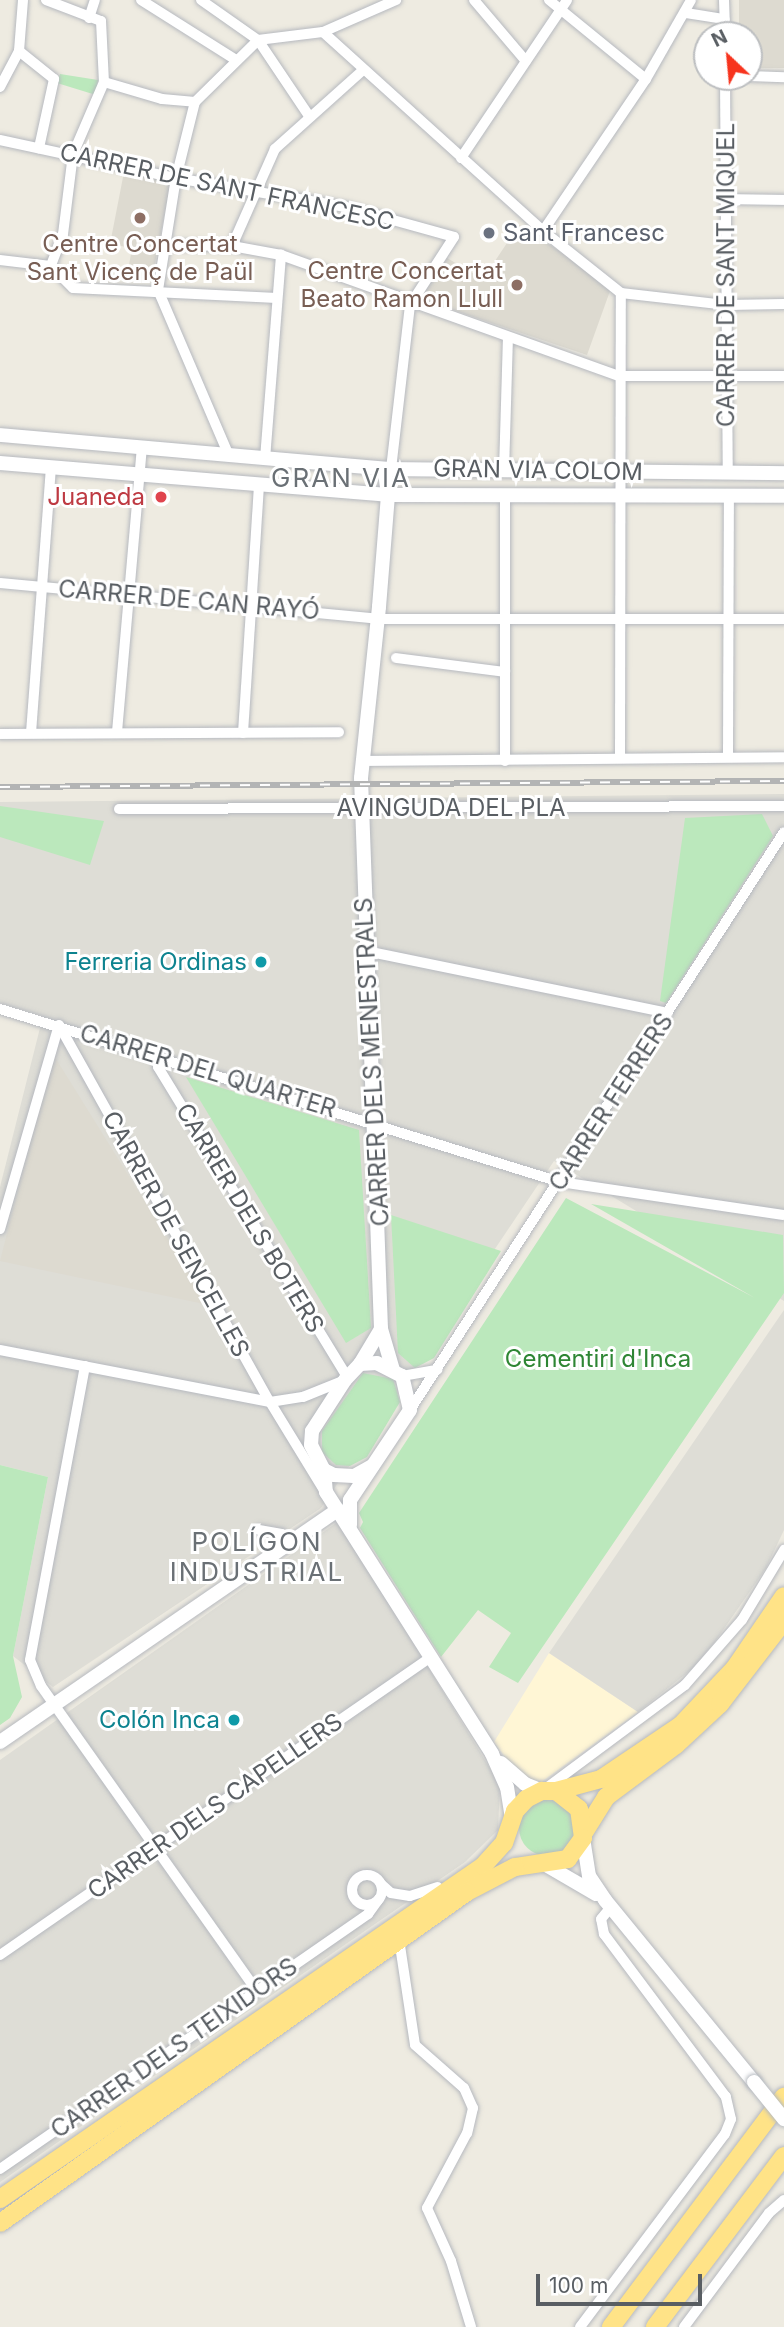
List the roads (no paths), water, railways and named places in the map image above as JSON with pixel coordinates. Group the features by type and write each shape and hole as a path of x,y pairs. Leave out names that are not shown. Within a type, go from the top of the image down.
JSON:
{"highway":[{"path":"0,2199 483,1866 499,1851 520,1804 549,1791 611,1774 681,1725 734,1669 784,1596"},
{"path":"0,2223 399,1939 501,1872 568,1859 606,1797 676,1745 720,1704 784,1621"},
{"path":"549,1791 579,1809 584,1834"},
{"path":"511,1823 517,1848 542,1864"},
{"path":"611,2327 784,2097"},
{"path":"655,2327 784,2156"}],"street":[{"path":"0,86 19,51 23,0"},
{"path":"46,0 101,21 104,82 73,154 63,234 51,266"},
{"path":"89,18 95,0"},
{"path":"141,0 236,60"},
{"path":"201,0 258,40 309,116"},
{"path":"229,456 158,290 176,178 195,102 258,40 323,32 396,0"},
{"path":"474,0 526,61"},
{"path":"549,0 646,79"},
{"path":"461,158 567,0"},
{"path":"543,231 646,79 691,0"},
{"path":"686,13 725,19 724,0"},
{"path":"323,32 543,231 621,293 726,305 784,304"},
{"path":"19,51 54,79 39,148"},
{"path":"232,246 275,149 363,70"},
{"path":"763,76 784,77"},
{"path":"104,82 162,99 195,102"},
{"name":"CARRER DE SANT MIQUEL","path":"725,91 728,472"},
{"name":"CARRER DE SANT FRANCESC","path":"0,140 176,178 346,207 454,237 410,304"},
{"path":"726,199 784,200"},
{"path":"166,245 232,246 281,256 619,376 784,376"},
{"path":"265,459 281,256"},
{"path":"0,260 51,266 73,288 158,290 277,298"},
{"path":"621,293 618,471 621,757"},
{"path":"391,468 410,304"},
{"path":"504,471 508,337"},
{"name":"GRAN VIA COLOM","path":"0,435 391,468 784,473"},
{"path":"117,732 142,448"},
{"name":"GRAN VIA COLOM","path":"0,463 388,495 784,496"},
{"path":"30,733 51,467"},
{"name":"CARRER DELS MENESTRALS","path":"391,468 385,473 388,495 361,801 381,1329 398,1373"},
{"path":"243,733 259,486"},
{"path":"505,495 505,761"},
{"path":"728,757 729,497"},
{"name":"CARRER DE CAN RAYÓ","path":"0,583 253,604 378,619 784,620"},
{"path":"396,658 505,672"},
{"path":"0,734 339,732"},
{"path":"364,761 784,757"},
{"name":"AVINGUDA DEL PLA","path":"119,809 361,801 784,806"},
{"name":"CARRER FERRERS","path":"410,1410 784,832"},
{"path":"366,951 668,1013"},
{"name":"CARRER DEL QUARTER","path":"0,1009 375,1121 560,1182 784,1215"},
{"path":"0,1229 60,1025"},
{"name":"CARRER DE SENCELLES","path":"60,1025 270,1402 492,1754 507,1787 511,1823"},
{"name":"CARRER DELS BOTERS","path":"159,1057 158,1067 346,1379"},
{"path":"326,1492 324,1471 316,1457 312,1431 346,1379 360,1364 381,1329"},
{"path":"0,1350 270,1402 303,1397 346,1379"},
{"path":"360,1364 377,1363 398,1373 437,1370"},
{"path":"85,1366 30,1660 55,1704 158,1845 257,1991"},
{"path":"352,1534 347,1516 350,1500 410,1410 398,1373"},
{"name":"CARRER DE SENCELLES","path":"295,1442 316,1457"},
{"path":"324,1471 354,1476 372,1466"},
{"path":"0,1742 338,1510"},
{"path":"259,1530 282,1534 288,1542"},
{"path":"549,1791 685,1685 743,1620 784,1550"},
{"name":"CARRER DELS CAPELLERS","path":"0,1955 430,1657"},
{"name":"CARRER DE SENCELLES","path":"492,1754 519,1780 549,1791"},
{"path":"584,1834 589,1876 608,1904 784,2119"},
{"path":"542,1864 608,1904"},
{"path":"348,1927 355,1913 353,1897 347,1885 367,1875 391,1893 419,1896 483,1866"},
{"path":"353,1897 366,1906 379,1899 382,1884"},
{"name":"CARRER DELS TEIXIDORS","path":"0,2169 348,1927 379,1899"},
{"path":"580,2327 725,2134 731,2119 726,2097 604,1934 601,1919 608,1904"},
{"path":"399,1939 415,2045 464,2088 473,2108 467,2133 428,2202 471,2327"},
{"path":"684,2327 769,2213 784,2200"}],"railway":[{"path":"0,787 784,781"}],"place":[{"name":"Centre Concertat Sant Vicenç de Paül","path":"140,218"},
{"name":"Sant Francesc","path":"489,233"},
{"name":"Centre Concertat Beato Ramon Llull","path":"517,285"},
{"name":"Juaneda","path":"161,497"},
{"name":"Ferreria Ordinas","path":"261,962"},
{"name":"Colón Inca","path":"234,1720"}],"district":[{"name":"GRAN VIA","path":"341,478"},
{"name":"POLÍGON INDUSTRIAL","path":"257,1557"}],"park label":[{"name":"Cementiri d'Inca","path":"598,1359"}]}
